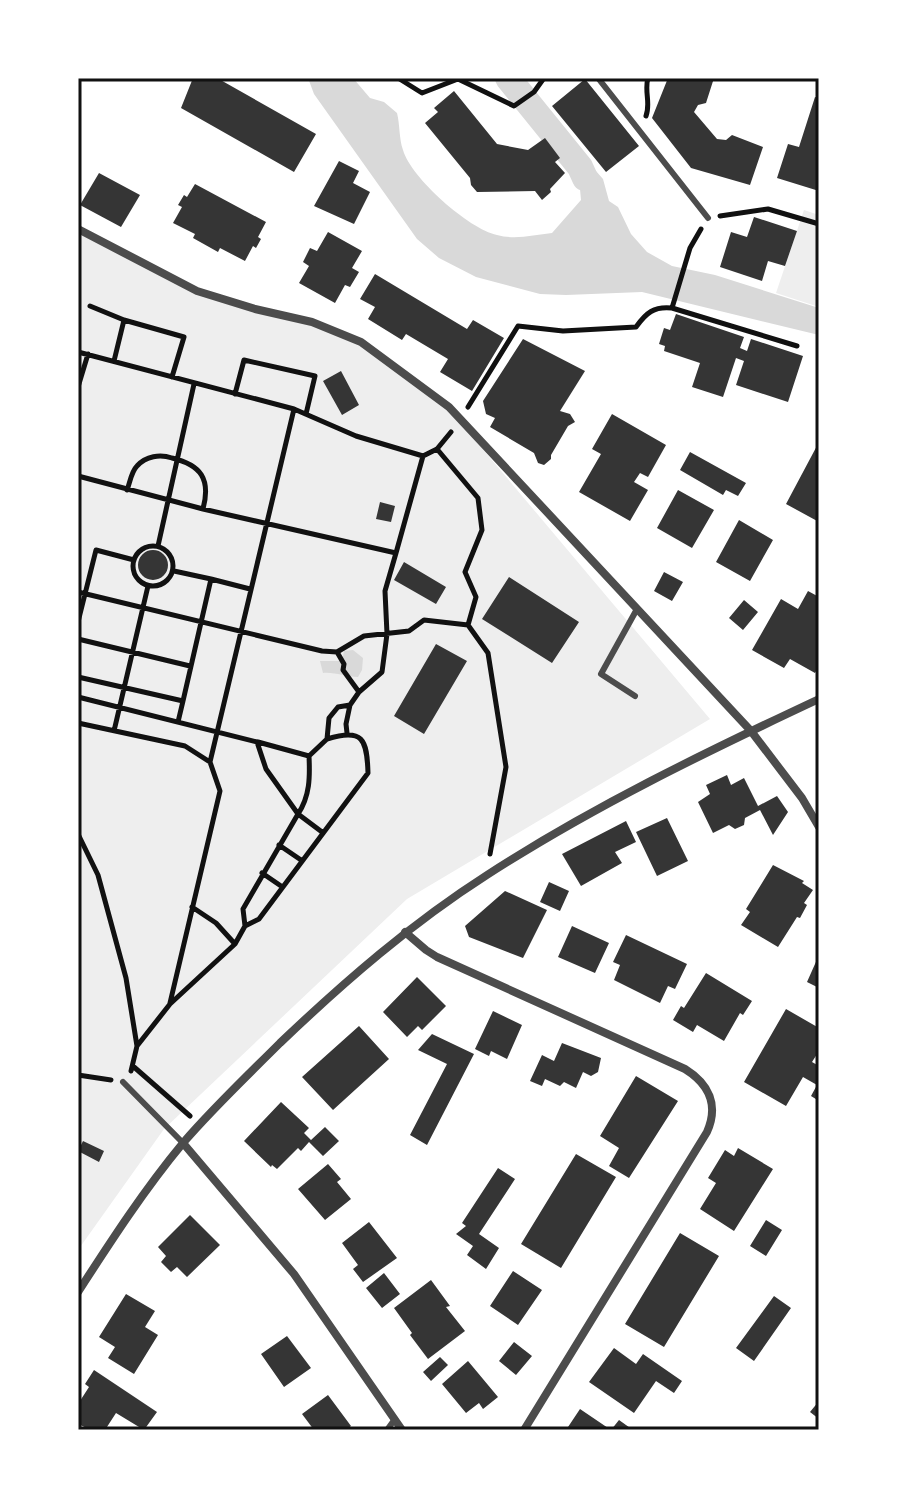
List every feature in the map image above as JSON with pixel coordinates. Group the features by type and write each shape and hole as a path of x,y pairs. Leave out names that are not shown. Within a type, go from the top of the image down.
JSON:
{"street":[{"path":"78,229 197,291 312,322 361,342 449,407 751,731 793,786 819,827"},
{"path":"78,1292 116,1233 200,1124 304,1021 405,932 486,875 589,815 819,699"},
{"path":"405,932 437,957 685,1069 696,1076 712,1099 714,1112 707,1132 524,1430"},
{"path":"183,1143 294,1274 402,1430"}],"lane":[{"path":"598,78 708,218"},
{"path":"635,696 601,674 637,609"},
{"path":"123,1082 183,1143"},
{"path":"387,1430 395,1419"}],"path":[{"path":"398,78 422,93 458,79 514,106 534,92 544,78"},
{"path":"640,132 649,107 648,78"},
{"path":"708,218 768,209 819,224"},
{"path":"674,306 690,248"},
{"path":"90,306 124,320 184,337 172,377"},
{"path":"477,392 518,326 563,331 636,327 645,315 657,308 674,306 797,346"},
{"path":"114,361 124,320"},
{"path":"78,352 294,409 356,436 423,456 437,449 461,419"},
{"path":"78,387 88,354"},
{"path":"235,394 244,360 315,376 306,414"},
{"path":"158,546 194,384"},
{"path":"170,1004 220,791 210,762 216,731 269,523 294,409"},
{"path":"437,449 478,498 482,530 465,572 476,597 468,625"},
{"path":"127,490 135,468 144,461 164,455 191,462 199,472 206,486 203,509"},
{"path":"347,733 350,705 359,692 382,672 387,634 385,591 423,456"},
{"path":"78,476 168,501 396,553"},
{"path":"158,546 172,558 174,571 161,585 148,586 137,579 134,560 140,550 158,546"},
{"path":"78,622 96,550 134,560"},
{"path":"174,571 250,589"},
{"path":"178,722 211,579"},
{"path":"114,731 148,586"},
{"path":"78,592 201,623 337,652 364,636 409,631 424,620 468,625 488,653 506,767 486,875"},
{"path":"78,639 190,666"},
{"path":"337,652 344,664 343,670 359,692"},
{"path":"78,677 183,701"},
{"path":"78,697 309,756"},
{"path":"327,739 329,718 338,707 350,705"},
{"path":"78,723 185,746 210,762"},
{"path":"137,1046 170,1004 235,944 245,926 259,919 368,773 367,748 359,738 347,733 327,739 309,756 310,781 305,802 243,909 245,926"},
{"path":"257,742 266,769 298,814 322,832"},
{"path":"78,834 98,875 126,978 137,1046 134,1067 123,1082 78,1075"},
{"path":"279,845 301,860"},
{"path":"262,873 281,886"},
{"path":"192,907 216,923 235,944"},
{"path":"134,1067 200,1124"}],"shaded area":[{"path":"308,78 353,78 370,98 384,102 397,113 403,150 417,174 457,213 497,235 518,237 552,233 581,200 580,189 563,155 574,146 603,179 609,201 618,207 631,234 647,252 672,266 715,275 819,308 819,335 642,292 540,294 476,277 439,258 417,239 314,94"},
{"path":"541,104 564,135 553,143 528,113"},
{"path":"804,210 819,215 819,307 776,293"},
{"path":"78,232 196,292 310,323 359,344 448,408 710,719 407,899 164,1129 78,1250"},
{"path":"353,650 363,658 358,677 323,673 320,661 342,661 344,651"}],"building":[{"path":"193,78 217,78 316,134 294,172 181,108"},
{"path":"668,78 714,78 706,103 698,105 694,112 717,139 726,140 732,135 763,147 750,185 691,168 652,118"},
{"path":"585,79 639,146 606,172 552,106"},
{"path":"454,91 497,144 528,150 545,138 560,158 555,162 565,173 542,200 535,191 477,192 471,185 470,178 425,123 438,112 434,108"},
{"path":"815,97 819,98 819,191 777,178 788,144 799,147"},
{"path":"339,161 359,171 353,183 370,192 354,224 314,206"},
{"path":"99,173 140,195 121,227 80,205"},
{"path":"195,184 266,222 258,237 261,239 245,261 220,248 218,252 193,238 195,234 173,223 182,207 178,205"},
{"path":"754,217 797,231 785,266 768,261 762,281 720,267 731,232 747,237"},
{"path":"328,232 362,251 352,268 359,272 350,287 345,285 335,303 299,283 309,266 303,262 310,248 317,251"},
{"path":"375,274 467,329 473,320 504,338 472,391 440,372 448,359 406,334 402,340 368,319 375,307 360,299"},
{"path":"676,314 744,337 740,348 747,351 751,339 803,356 788,402 736,385 744,361 736,358 723,397 692,387 700,363 664,351 665,346 659,344 664,328 670,330"},
{"path":"523,339 585,371 560,411 570,414 575,422 568,426 551,459 544,465 538,463 534,453 490,427 495,418 486,414 483,401"},
{"path":"341,371 359,405 342,415 323,381"},
{"path":"612,414 666,445 648,477 640,473 634,482 648,490 630,521 579,492 601,454 592,449"},
{"path":"819,442 819,522 786,504"},
{"path":"690,452 746,483 738,496 726,490 723,495 680,470"},
{"path":"678,490 714,510 692,548 657,528"},
{"path":"380,502 395,506 391,522 376,519"},
{"path":"739,520 773,540 750,581 716,562"},
{"path":"153,550 164,554 168,565 164,576 153,580 142,576 138,565 142,554"},
{"path":"404,562 446,587 436,604 394,580"},
{"path":"664,572 683,582 672,601 654,591"},
{"path":"509,577 579,622 552,663 482,619"},
{"path":"808,591 819,597 819,666 815,673 790,659 784,668 752,650 781,599 798,609"},
{"path":"744,600 758,612 743,630 729,618"},
{"path":"436,644 467,661 424,734 394,716"},
{"path":"727,775 731,785 744,778 758,806 777,796 788,812 773,835 760,810 745,818 744,825 735,829 729,825 713,833 698,802 710,794 706,785"},
{"path":"667,818 688,861 657,876 636,832"},
{"path":"626,821 636,842 615,852 622,863 581,886 562,854"},
{"path":"773,865 804,881 802,883 813,890 804,903 807,905 800,918 797,917 778,947 741,925 750,912 746,909"},
{"path":"549,882 569,891 560,911 540,902"},
{"path":"505,891 547,910 523,958 469,937 465,926"},
{"path":"572,926 609,943 595,973 558,957"},
{"path":"626,935 687,964 675,989 668,986 660,1003 614,980 620,965 613,962"},
{"path":"819,955 819,988 807,982"},
{"path":"706,973 752,1001 743,1015 740,1013 724,1041 697,1025 693,1032 673,1020"},
{"path":"417,977 446,1006 422,1030 418,1026 407,1037 383,1012"},
{"path":"786,1009 819,1028 819,1051 812,1062 819,1066 819,1101 811,1096 817,1085 803,1077 786,1106 744,1082"},
{"path":"493,1011 522,1025 507,1059 491,1051 489,1056 475,1049"},
{"path":"359,1026 389,1059 333,1110 302,1077"},
{"path":"432,1034 474,1054 427,1145 410,1135 447,1064 418,1050"},
{"path":"562,1043 601,1058 598,1072 591,1076 583,1072 576,1088 564,1082 560,1086 545,1079 542,1086 530,1081 542,1055 554,1061"},
{"path":"636,1076 678,1101 629,1178 609,1166 619,1148 600,1136"},
{"path":"281,1102 309,1128 304,1133 311,1140 325,1127 339,1141 323,1156 309,1142 301,1151 298,1148 277,1169 271,1167 244,1141"},
{"path":"83,1141 104,1151 99,1162 78,1151"},
{"path":"738,1148 773,1169 734,1231 700,1209 716,1183 708,1178 725,1150 734,1156"},
{"path":"576,1154 616,1177 561,1268 521,1244"},
{"path":"328,1164 341,1179 337,1182 351,1199 325,1220 298,1189"},
{"path":"498,1168 515,1179 479,1234 499,1248 486,1269 467,1255 473,1246 456,1234 466,1226 462,1223"},
{"path":"190,1215 220,1245 187,1277 177,1267 171,1272 161,1262 166,1256 158,1247"},
{"path":"766,1220 782,1230 766,1256 750,1246"},
{"path":"369,1222 397,1258 363,1282 353,1269 358,1265 342,1243"},
{"path":"680,1233 719,1256 664,1347 625,1324"},
{"path":"513,1271 542,1290 518,1325 490,1306"},
{"path":"384,1273 400,1294 382,1308 366,1288"},
{"path":"431,1280 450,1306 446,1307 465,1331 428,1359 394,1308"},
{"path":"126,1294 155,1311 145,1327 158,1335 134,1374 108,1358 115,1347 99,1337"},
{"path":"774,1296 791,1308 754,1361 736,1348"},
{"path":"287,1336 311,1368 284,1387 261,1354"},
{"path":"514,1342 532,1356 516,1375 499,1361"},
{"path":"614,1348 636,1364 643,1354 682,1381 674,1393 656,1381 634,1413 589,1382"},
{"path":"440,1357 448,1365 431,1381 423,1372"},
{"path":"468,1361 498,1397 483,1409 479,1403 466,1413 442,1384"},
{"path":"94,1370 157,1412 144,1430 116,1413 105,1430 91,1430 78,1424 78,1404 89,1387 85,1384"},
{"path":"328,1395 351,1426 346,1430 314,1430 302,1414"},
{"path":"819,1401 819,1419 810,1412"},
{"path":"580,1409 611,1430 566,1430"},
{"path":"619,1420 633,1430 611,1430"}],"waterway":[{"path":"508,78 580,167 585,178"}]}
